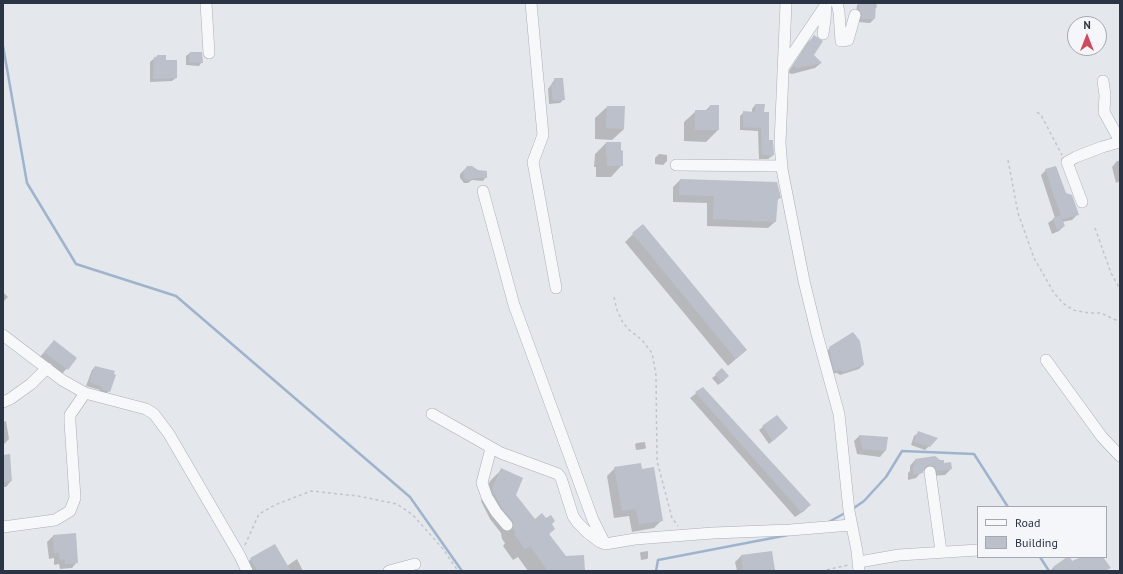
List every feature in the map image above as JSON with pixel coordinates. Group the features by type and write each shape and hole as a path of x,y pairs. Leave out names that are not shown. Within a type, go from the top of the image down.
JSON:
{"street":[{"path":"206,3 209,53"},
{"path":"531,3 543,135 534,162 556,288"},
{"path":"786,3 780,143 782,166 804,281 839,414 848,500 859,567 899,555 941,551 977,550"},
{"path":"837,3 841,41 848,40 855,15"},
{"path":"783,68 826,4"},
{"path":"823,34 826,20 826,4"},
{"path":"1082,202 1067,162 1102,147 1120,142 1104,112 1105,95 1103,81"},
{"path":"676,165 782,166"},
{"path":"482,191 514,305 593,520 605,544"},
{"path":"3,335 62,380 85,393 146,409 154,414 169,434 240,556 247,571"},
{"path":"1046,360 1102,437 1120,456"},
{"path":"3,402 10,399 31,384 47,368"},
{"path":"3,527 55,520 70,511 75,498 70,414 85,393"},
{"path":"432,414 501,454 558,474 562,478 573,516 577,522 588,533 605,544 636,539 686,535 790,530 851,522"},
{"path":"491,448 482,483 487,497 496,512 507,525"},
{"path":"930,472 941,551"},
{"path":"389,571 415,564"}],"path":[{"path":"1037,112 1041,115 1062,157 1069,161"},
{"path":"1008,160 1018,213 1034,258 1054,293 1063,303 1073,310 1089,313 1102,313 1120,322"},
{"path":"1095,228 1111,273 1120,289"},
{"path":"614,297 616,310 622,321 628,329 642,340 652,353 656,375 656,461 672,518 686,535"},
{"path":"240,556 259,514 276,505 311,492 358,496 397,504 413,515 425,527 443,549 458,571"},
{"path":"821,571 859,567"}],"building":[{"path":"859,3 876,3 875,19 861,19 862,14 859,10"},
{"path":"814,35 823,41 814,55 822,63 798,68 794,67 794,64"},
{"path":"190,52 202,52 203,63 189,62"},
{"path":"157,55 166,55 166,60 177,60 177,78 153,79 154,57 157,57"},
{"path":"554,78 563,78 565,100 553,101 551,84 555,84"},
{"path":"755,104 765,104 764,112 769,112 769,140 773,140 773,156 762,155 761,128 743,127 743,111 755,112"},
{"path":"710,105 719,105 719,130 695,130 695,110 709,110"},
{"path":"607,106 625,106 624,129 606,128"},
{"path":"606,142 621,142 621,150 623,151 623,166 607,166"},
{"path":"467,166 472,166 478,170 487,171 487,178 476,178 470,180 465,179 463,173"},
{"path":"1056,166 1066,193 1072,195 1079,215 1062,219 1045,169"},
{"path":"680,179 777,182 781,198 778,198 776,222 713,219 714,196 679,195"},
{"path":"1060,215 1065,226 1057,230 1053,218"},
{"path":"643,224 747,350 736,359 632,233"},
{"path":"853,332 860,341 864,365 844,372 841,370 834,371 829,347"},
{"path":"54,340 77,358 68,370 44,352"},
{"path":"95,366 115,371 114,374 116,375 110,392 102,389 103,387 89,382"},
{"path":"722,368 729,376 722,382 715,374"},
{"path":"703,387 811,505 801,512 695,392"},
{"path":"777,415 788,428 773,441 762,426"},
{"path":"918,431 938,438 930,447 914,442"},
{"path":"859,435 888,437 886,451 863,449"},
{"path":"10,454 12,481 3,482 3,455"},
{"path":"935,456 940,460 944,460 944,463 951,462 952,469 937,471 935,467 929,465 925,467 923,473 913,475 915,459"},
{"path":"641,463 642,469 654,467 663,521 639,524 636,509 622,511 614,467"},
{"path":"501,468 523,478 516,495 535,519 542,513 546,518 551,515 555,521 552,524 555,529 549,534 566,556 584,555 585,571 548,571 530,546 525,549 514,534 516,532 513,528 513,521 502,508 492,489"},
{"path":"76,533 78,563 65,564 65,559 60,560 59,553 54,553 53,535"},
{"path":"275,544 291,571 258,571 250,558"},
{"path":"772,551 775,570 743,571 741,555"},
{"path":"1066,558 1070,558 1072,561 1079,558 1104,558 1111,568 1105,571 1056,571 1053,567"}],"waterway":[{"path":"3,46 27,183 76,264 176,296 410,497 462,571"},
{"path":"851,510 864,501 886,477 902,451 974,454 1007,506"},
{"path":"827,523 845,513"},
{"path":"656,571 658,560 788,535"},
{"path":"1041,558 1049,571"}]}
